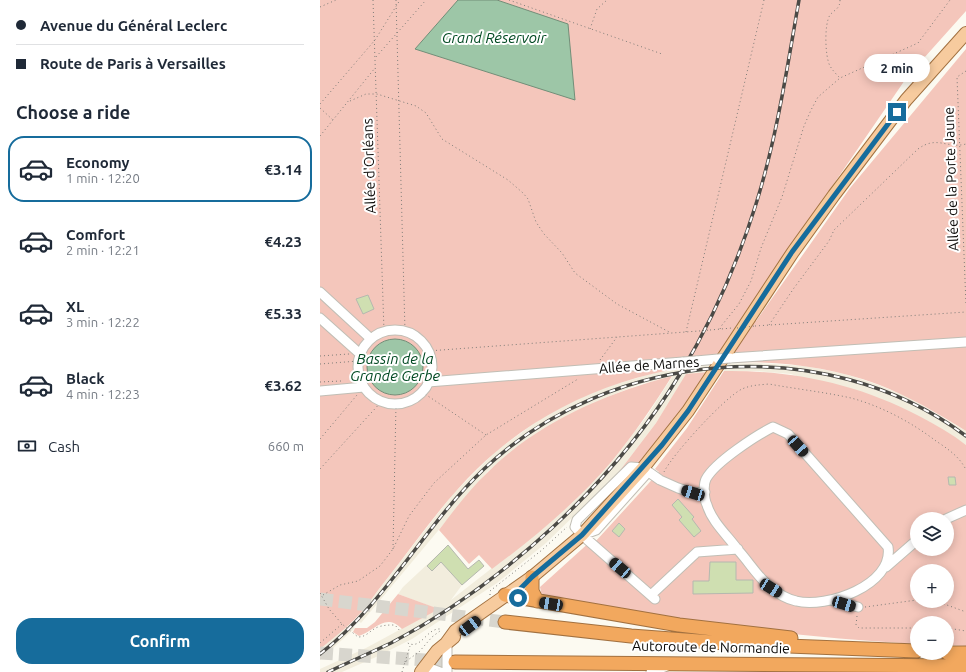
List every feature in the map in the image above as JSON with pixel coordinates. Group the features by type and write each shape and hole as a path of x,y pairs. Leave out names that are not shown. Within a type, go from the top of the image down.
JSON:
{"highway":[{"path":"532,577 532,591 537,602"},
{"path":"509,596 537,602 679,625 813,641 825,648"},
{"name":"Autoroute de Normandie","path":"505,622 631,636 825,648 910,651"},
{"path":"954,652 966,653"},
{"name":"Autoroute de Normandie","path":"451,667 677,662 966,666"}],"main road":[{"path":"422,669 437,651 447,642 509,596 582,535 646,470 688,411 792,252 906,100 966,33"},
{"path":"447,642 455,631 490,605 509,596"}],"street":[{"path":"320,292 371,339"},
{"path":"320,318 359,357"},
{"path":"384,331 404,331 420,340 428,351 432,366 428,382 422,392 414,398 396,404 382,401 372,396 364,387 358,374 359,357 371,339 384,331"},
{"name":"Allée de Marnes","path":"428,382 730,358 966,342"},
{"path":"320,390 364,387"},
{"path":"886,567 889,552 888,547 788,434 773,427 758,435 716,467 706,479 705,492 707,505 717,523 760,577 771,588 796,602 830,600 866,587 910,546"},
{"path":"705,492 693,493 660,480 646,470 631,467 578,520 575,527 582,535 653,597 697,552 738,549"},
{"path":"954,515 966,510"},
{"path":"830,600 858,608"},
{"path":"447,642 451,667"},
{"path":"651,672 677,662"},
{"path":"422,669 440,672"}],"path":[{"path":"320,7 336,0"},
{"name":"Allée d'Orléans","path":"373,0 384,331"},
{"path":"396,0 397,101 404,331"},
{"path":"320,104 375,40 400,0"},
{"path":"375,57 426,0"},
{"path":"509,0 662,54"},
{"path":"590,29 596,9 607,0"},
{"path":"686,332 764,0"},
{"path":"840,0 838,9 830,15 827,25 826,51 830,66 840,78"},
{"path":"720,330 722,325 740,304 751,281 761,248 782,197 804,126 818,97 840,78 918,43 950,0"},
{"path":"320,136 376,68"},
{"name":"Allée de la Porte Jaune","path":"966,71 958,77 966,305"},
{"path":"350,101 366,94 377,94 416,106 426,113 442,139 508,180 524,193 528,199 536,222 544,234 562,253 575,273 617,304 671,333"},
{"path":"320,108 334,120"},
{"path":"770,326 794,288 829,241 834,230 918,150 926,143 934,142 960,146 966,144"},
{"path":"428,351 720,330 755,326 966,312"},
{"path":"594,369 617,337"},
{"path":"320,356 359,357"},
{"path":"320,364 359,357"},
{"path":"323,595 340,585 358,581 380,566 393,549 409,516 434,483 486,435 581,377"},
{"path":"320,382 342,381"},
{"path":"660,480 676,455 722,403 741,390 755,385 769,384 851,398 897,416 922,430 955,454 963,463 966,470"},
{"path":"320,439 364,387"},
{"path":"422,392 486,435"},
{"path":"320,469 382,401"},
{"path":"393,549 392,533 396,404"},
{"path":"490,605 490,591 578,520"},
{"path":"320,592 323,595 329,609 342,624 358,637 364,637 377,627 387,625 395,625 400,631"},
{"path":"910,601 858,608 856,625 859,628 910,628"},
{"path":"954,608 966,612"},
{"path":"320,643 342,624"},
{"path":"405,662 419,652 432,637 440,631 440,628 436,629 416,646 411,646 406,642"},
{"path":"954,629 966,631"},
{"path":"402,672 411,646"}],"shaded area":[{"path":"320,0 966,0 966,11 907,77 739,322 756,321 850,188 966,49 966,431 923,405 877,384 826,370 773,363 719,363 665,371 613,386 563,407 518,435 477,469 441,509 367,605 347,627 320,649"},
{"path":"754,363 806,366 845,374 876,384 906,396 966,431 966,445 930,422 791,374 756,371 724,371 727,364"},
{"path":"711,365 709,372 686,375 656,423 618,473 546,543 497,583 412,639 342,672 320,672 320,669 366,648 438,609 398,594 403,587 448,545 468,569 479,560 484,566 462,585 451,600 542,529 573,502 612,461 646,417 672,377 640,384 605,398 543,429 519,446 488,471 361,623 356,619 452,495 496,451 543,417 570,402 603,388 654,373"},
{"path":"724,371 750,371 800,376 849,387 896,405 944,430 966,445 966,646 954,645 954,616 910,616 910,644 776,632 635,613 542,597 540,587 592,540 595,542 659,472 655,469 687,428"},
{"path":"709,372 671,428 650,454 625,476 618,473 656,423 686,374"},
{"path":"672,376 636,430 599,476 570,505 492,569 479,555 469,564 439,530 462,500 481,479 507,455 528,439 550,425 598,401 622,391"},
{"path":"398,594 439,609 402,629 396,624 385,622 359,636 353,632 355,628 367,628 375,622"},
{"path":"350,624 355,628 320,660 320,649"}],"water":[{"name":"Grand Réservoir","path":"458,0 497,0 568,24 575,100 415,49"},
{"name":"Bassin de la Grande Gerbe","path":"395,339 406,341 415,347 421,356 423,367 421,378 415,387 406,393 395,395 384,393 375,387 369,378 367,367 369,356 375,347 384,341"}],"building":[{"path":"368,295 374,309 363,314 356,299"},
{"path":"948,477 955,477 956,485 949,485"},
{"path":"678,499 694,517 692,519 701,531 694,537 679,520 682,517 672,505"},
{"path":"619,523 625,529 619,537 612,531"},
{"path":"448,545 468,569 479,560 484,566 462,585 441,562 432,571 427,566"},
{"path":"710,562 736,562 736,580 753,580 753,593 693,594 693,581 709,581"}],"tunnel":[{"path":"320,599 505,622"},
{"path":"320,653 455,662"}],"railway":[{"path":"328,672 391,643 433,619 514,561 553,527 589,491 623,454 653,414 680,374 703,333 723,291 749,226 776,128 799,0"},
{"path":"320,654 344,634 365,612 442,515 462,491 484,469 535,429 593,398 655,378 719,368 785,368 849,380 910,402 966,436"}],"route":[{"path":"518,598 512,597 532,577 582,535 662,445 688,411 792,252 897,112"}]}
